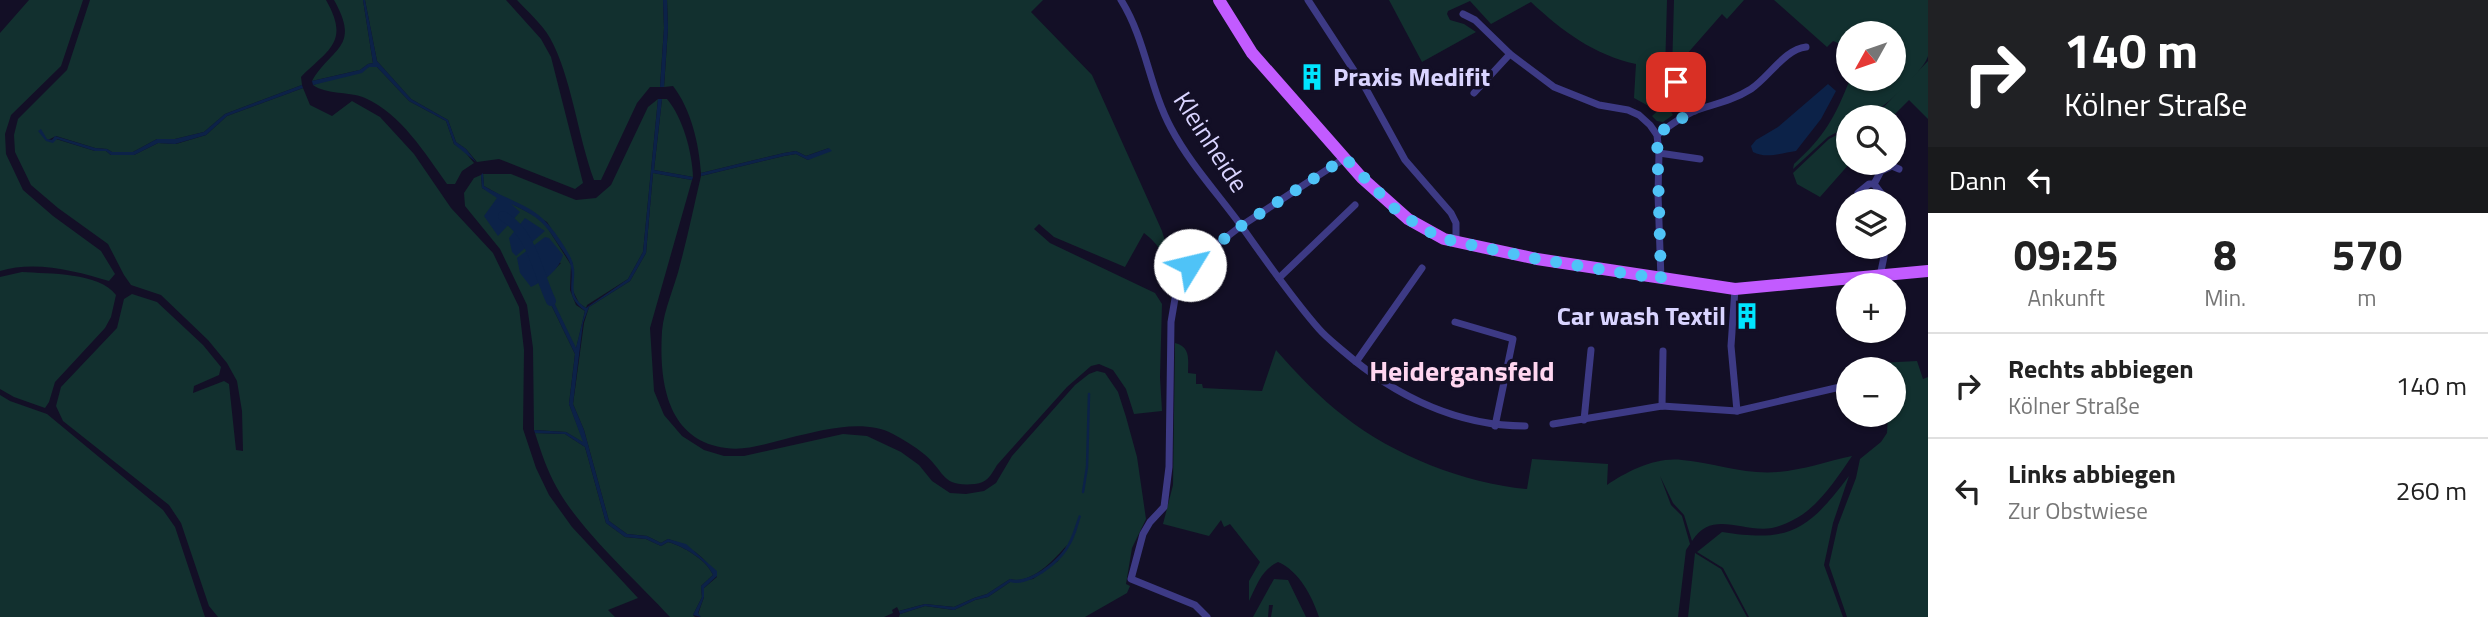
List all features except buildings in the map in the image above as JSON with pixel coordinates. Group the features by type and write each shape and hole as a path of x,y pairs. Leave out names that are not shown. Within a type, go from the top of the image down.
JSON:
{"main road":[{"path":"1219,0 1252,53 1345,158 1382,197 1408,219 1434,234 1457,243 1661,279 1735,289 1836,281"},
{"path":"1906,274 1928,271"}],"street":[{"name":"Kleinheide","path":"1121,0 1140,37 1151,82 1172,130 1321,332 1390,387 1439,411 1495,426 1525,426"},
{"path":"1308,0 1366,89 1405,160 1451,213 1456,223 1457,243"},
{"path":"1463,14 1475,20 1510,54 1555,88 1574,97 1639,115 1657,135 1661,279"},
{"path":"1657,135 1695,111 1717,106 1741,95 1768,76 1790,52 1806,47"},
{"path":"1474,93 1510,54"},
{"path":"1668,64 1668,70 1695,111"},
{"path":"1659,153 1700,159"},
{"path":"1207,617 1195,606 1131,579 1143,534 1164,507 1169,467 1171,323 1178,281 1190,265 1241,226 1345,158"},
{"path":"1874,184 1879,175"},
{"path":"1862,189 1874,184"},
{"path":"1874,184 1878,189"},
{"path":"1279,278 1355,205"},
{"path":"1356,362 1422,268"},
{"path":"1735,289 1731,346 1737,411"},
{"path":"1455,323 1513,339 1495,426"},
{"path":"1584,419 1591,350"},
{"path":"1662,406 1663,351"},
{"path":"1553,424 1662,406 1737,411 1836,388"}],"green space":[{"path":"29,0 83,0 61,66 11,115 5,134 6,154 23,190 101,251 115,274 109,281 41,267 0,271 0,33"},
{"path":"90,0 326,0 333,14 336,35 328,51 301,77 302,85 225,114 204,132 175,139 157,139 133,152 112,152 56,136 46,141 56,139 95,151 106,151 111,155 134,155 158,143 176,144 206,135 227,116 303,88 310,105 332,116 352,101 380,117 414,154 451,208 493,253 519,307 524,350 523,429 536,468 549,495 572,527 638,598 608,610 615,617 218,617 209,606 181,523 169,505 63,421 56,406 61,387 117,328 124,299 132,294 157,302 203,345 221,367 219,375 194,386 193,393 224,381 229,384 236,450 243,451 242,411 237,381 227,363 208,340 161,295 131,285 108,244 31,185 15,152 14,135 18,119 67,70"},
{"path":"334,0 363,0 373,63 360,70 312,81 341,46 344,38 342,16"},
{"path":"365,0 506,0 541,39 551,57 583,183 575,189 499,159 477,162 456,142 448,120 411,99 377,61"},
{"path":"517,0 663,0 660,87 650,87 637,103 601,180 594,180 569,88 550,38"},
{"path":"667,0 1043,0 1031,12 1092,75 1162,231 1175,275 1171,278 1162,252 1144,233 1125,267 1054,237 1039,224 1034,229 1050,243 1155,293 1162,304 1162,411 1134,414 1126,389 1113,370 1099,364 1091,366 1067,387 988,478 975,484 949,481 924,454 881,429 841,427 742,448 726,448 706,443 690,433 670,405 661,350 665,314 683,254 701,176 796,154 808,160 829,148 806,156 796,151 784,153 701,173 696,139 685,105 673,86 664,87"},
{"path":"1389,0 1667,0 1665,72 1680,93 1654,109 1634,98 1636,64 1592,48 1555,23 1531,2 1491,24 1470,1 1448,11 1450,20 1464,24 1476,32 1422,62"},
{"path":"1674,0 1744,0 1727,19 1722,14 1672,71"},
{"path":"1774,0 1928,0 1928,56 1906,85 1906,21 1836,21 1836,42 1833,41 1827,47"},
{"path":"1928,61 1928,119 1909,100 1904,105 1886,105 1899,91 1906,91 1906,84"},
{"path":"369,67 377,67 409,101 446,121 454,144 474,163 462,171 455,184 447,184 411,135 378,105 359,96 313,85"},
{"path":"1845,91 1899,91 1884,105 1839,104"},
{"path":"1682,96 1688,106 1685,109 1681,103 1670,110 1673,115 1663,122 1652,116 1669,101"},
{"path":"658,99 643,252 628,279 586,308 579,303 572,289 573,264 547,222 484,186 483,174 511,174 576,200 596,198 611,185 648,107"},
{"path":"662,99 667,99 682,125 689,146 693,177 654,170"},
{"path":"1836,110 1836,133 1793,169 1794,164 1828,125"},
{"path":"1836,135 1836,175 1839,175 1820,197 1797,184 1793,173"},
{"path":"653,173 692,180 650,328 654,391 664,415 682,436 704,450 724,456 744,456 843,434 867,436 901,452 919,465 932,481 950,493 966,494 984,491 996,483 1012,456 1075,385 1089,374 1097,371 1105,373 1118,392 1126,417 1137,457 1146,519 1132,548 1126,584 1130,586 1127,593 1085,617 899,617 900,614 925,606 954,610 988,597 1010,582 1033,579 1058,561 1067,545 1034,575 1018,580 1010,579 987,594 954,607 925,604 899,611 897,607 892,610 893,613 884,617 701,617 698,614 704,588 717,577 713,570 696,553 683,545 668,539 661,543 647,536 627,534 609,521 584,430 573,404 584,323 589,307 630,281 646,253"},
{"path":"481,175 482,188 545,224 571,265 570,290 576,305 585,311 576,349 548,291 545,292 575,354 569,404 584,443 566,432 534,430 533,348 527,305 500,249 465,206 464,193 474,178","holes":["518,258 561,263 542,282"]},
{"path":"22,272 86,278 108,287 116,295 111,317 105,328 55,382 45,408 0,389 0,277"},
{"path":"1175,343 1186,351 1188,373 1196,374 1196,384 1202,384 1203,388 1262,391 1276,350 1327,402 1385,444 1455,474 1504,486 1527,489 1532,459 1608,464 1607,485 1633,470 1662,461 1682,460 1742,470 1778,472 1852,456 1819,500 1793,520 1783,525 1761,529 1718,524 1700,531 1692,541 1684,515 1673,503 1660,476 1671,505 1682,516 1690,544 1686,550 1678,617 1319,617 1304,585 1292,571 1278,562 1263,574 1249,601 1249,581 1260,562 1230,524 1224,527 1221,520 1209,536 1163,524 1173,485"},
{"path":"1917,361 1923,379 1928,377 1928,617 1847,617 1829,565 1838,525 1856,478 1860,459 1881,442 1887,427 1906,427 1906,362"},
{"path":"0,395 47,414 163,510 175,527 205,617 0,617"},
{"path":"535,433 565,434 585,447 606,523 625,537 646,539 661,546 668,542 674,544 694,554 706,564 713,575 701,586 702,597 693,615 695,617 670,617 594,538 557,488"},
{"path":"1849,476 1833,523 1824,565 1843,617 1749,617 1723,568 1697,552 1722,532 1765,535 1796,528 1822,509"},
{"path":"1695,553 1721,569 1747,617 1688,617"},
{"path":"1274,579 1288,580 1306,617 1271,617 1273,605 1269,605 1268,617 1253,617"}],"water":[{"path":"363,0 377,61 411,99 448,120 456,142 466,149 476,162 454,144 446,121 409,101 377,67 369,67 362,73 313,85 312,81 360,70 373,63"},
{"path":"663,0 667,0 668,28 664,87 660,87 664,28"},
{"path":"1828,84 1836,91 1821,119 1796,151 1769,155 1753,152 1751,146 1756,140 1778,127"},
{"path":"302,85 303,88 227,116 206,135 175,144 158,143 134,155 111,155 106,151 95,151 57,139 53,143 46,141 38,131 41,129 47,139 52,140 55,136 112,152 133,152 157,139 175,139 204,132 225,114"},
{"path":"658,99 662,99 654,170 693,177 692,180 653,173 646,253 630,281 589,307 583,323 573,404 584,430 609,521 627,534 647,536 661,543 668,539 686,544 717,571 717,576 704,588 704,597 698,613 701,617 693,615 702,597 701,586 713,575 706,564 694,554 674,544 668,542 661,546 646,539 625,537 606,523 585,447 565,434 535,433 534,430 566,432 583,442 569,404 575,354 545,292 548,290 576,348 585,311 572,295 572,274 568,259 540,221 511,204 520,212 498,236 484,216 497,198 482,188 483,173 484,186 533,211 553,230 572,260 574,292 586,308 628,279 643,252"},
{"path":"829,148 832,151 808,160 796,154 701,176 701,173 784,153 796,151 806,156"},
{"path":"525,218 545,231 516,256 512,252 509,238"},
{"path":"545,237 549,238 563,255 550,274 531,287 520,273 517,258"},
{"path":"1079,515 1081,516 1075,536 1065,553 1035,578 1018,583 1010,582 988,597 954,610 925,606 900,614 899,611 925,604 954,607 987,594 1010,579 1017,580 1033,575 1049,565 1066,547"}],"waterway":[{"path":"503,216 528,243 551,301"},
{"path":"1083,492 1087,467 1089,394"}],"place":[{"name":"Praxis Medifit","path":"1312,77"},
{"name":"Car wash Textil","path":"1747,316"}],"district":[{"name":"Heidergansfeld","path":"1462,371"}],"route":[{"path":"1190,265 1241,226 1345,158 1396,210 1444,239 1537,259 1661,279 1657,135 1695,111 1676,82"}]}
